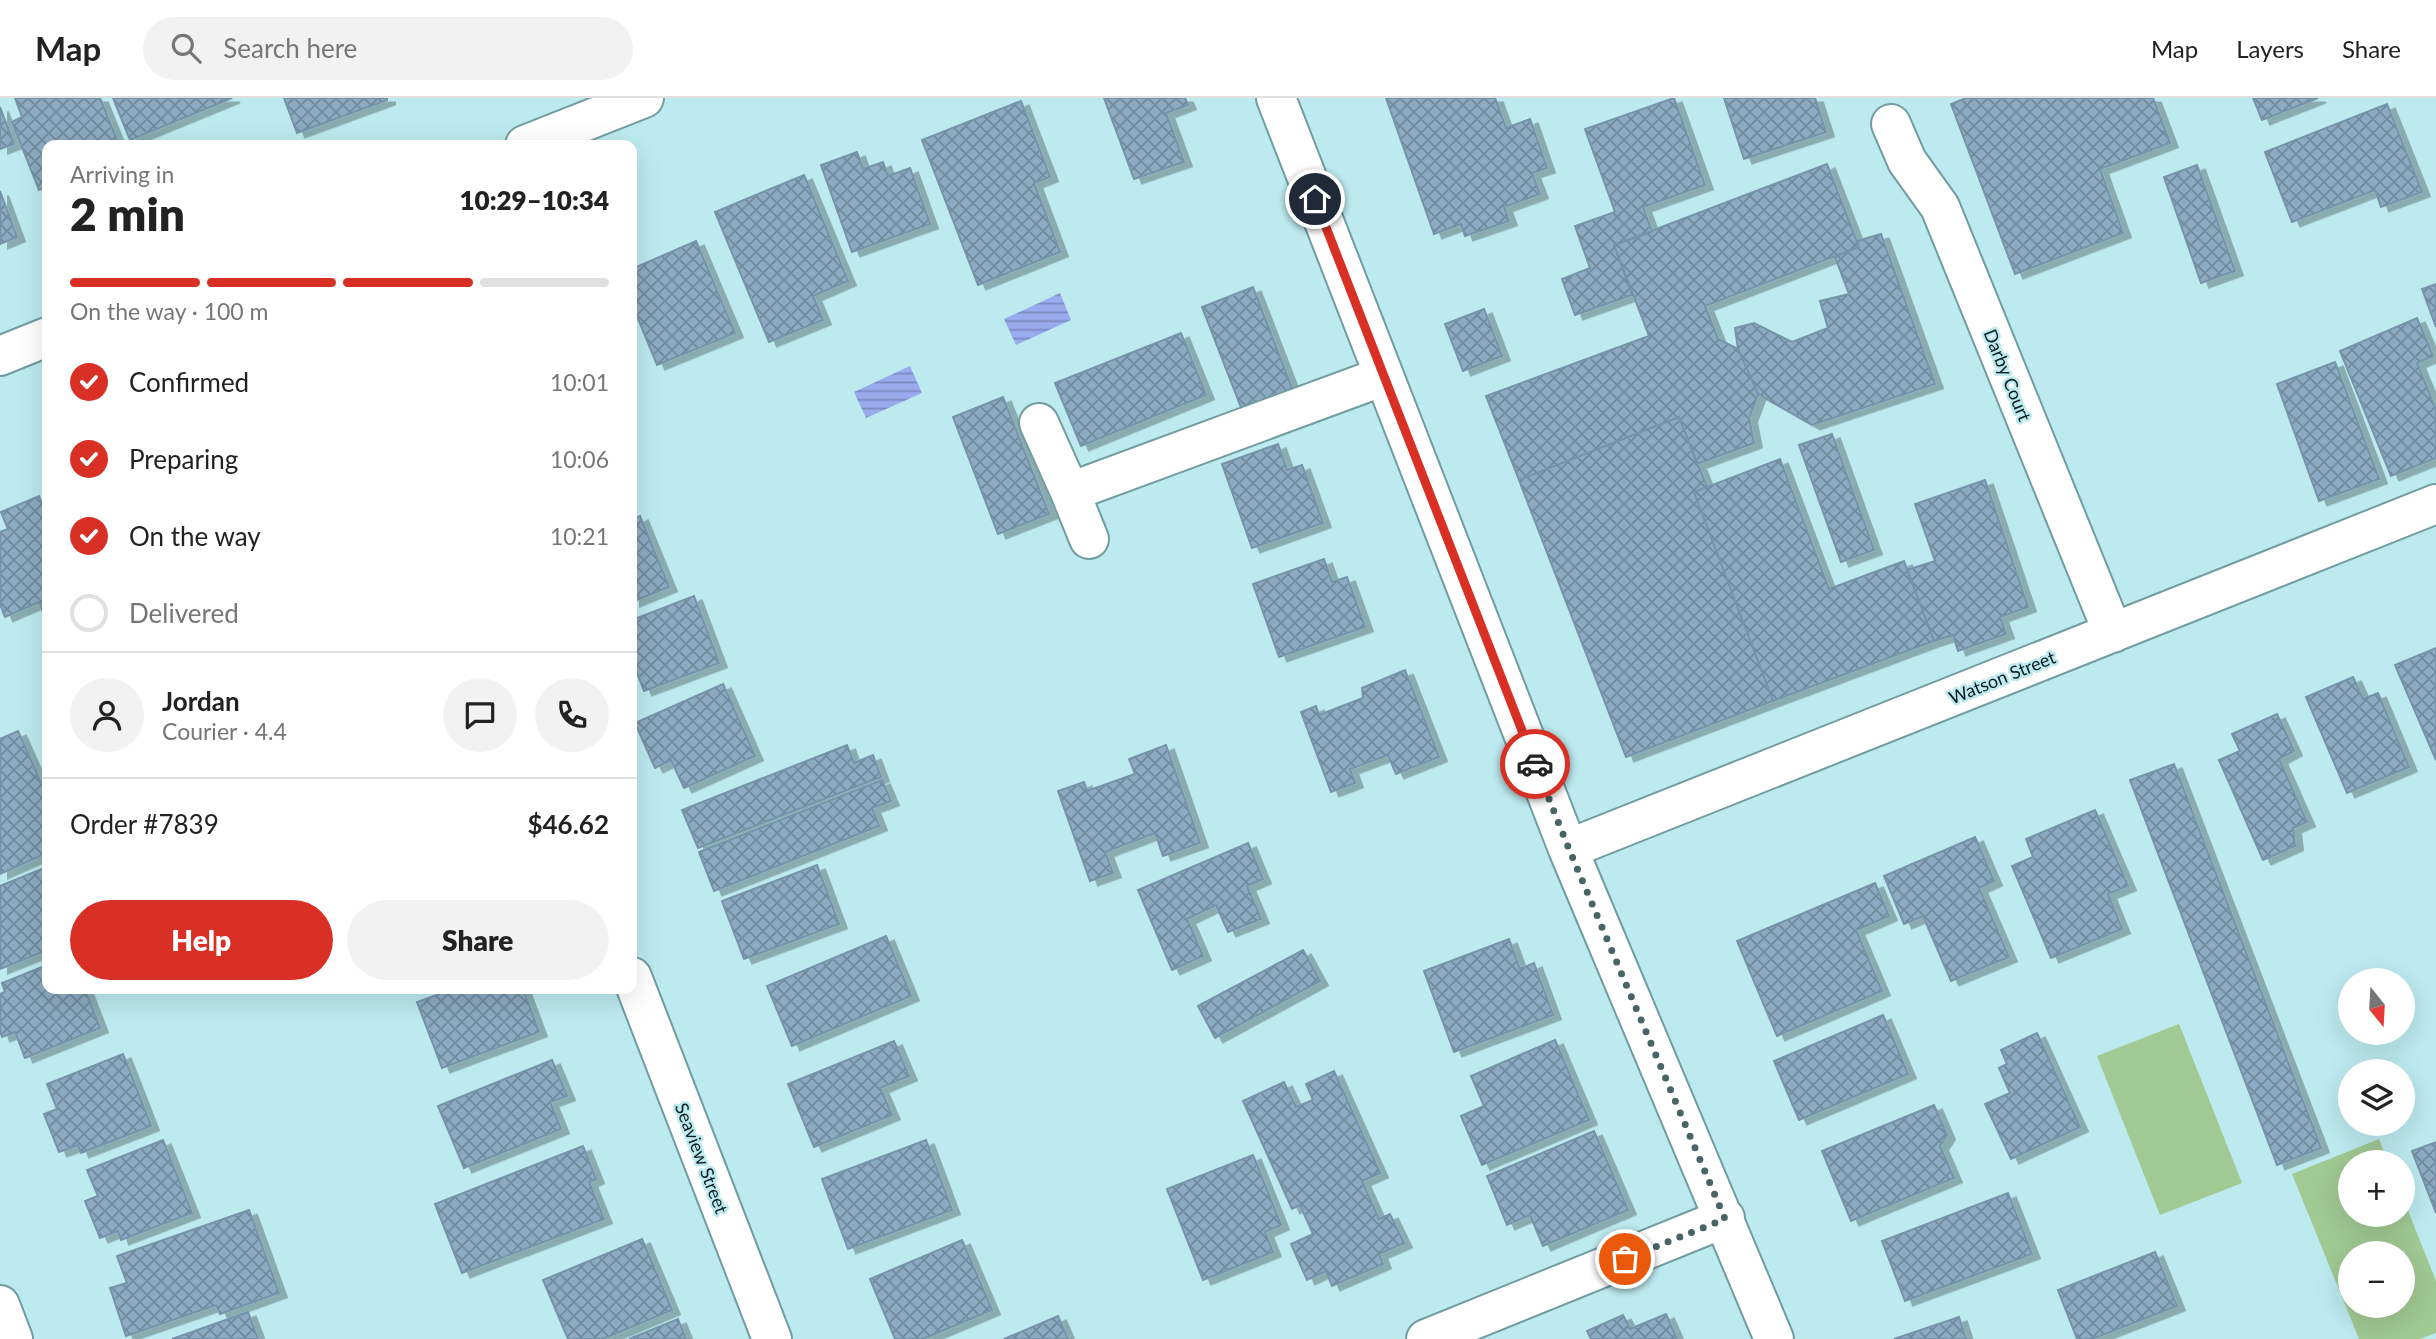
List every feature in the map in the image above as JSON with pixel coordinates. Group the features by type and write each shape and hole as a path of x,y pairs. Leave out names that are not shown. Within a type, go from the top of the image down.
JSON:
{"street":[{"path":"538,140 644,98"},
{"path":"1276,98 1569,849 1774,1339"},
{"name":"Darby Court","path":"1891,124 1906,161 1940,207 2113,633"},
{"path":"0,356 42,339"},
{"path":"1070,492 1384,376"},
{"path":"1040,423 1089,539"},
{"name":"Watson Street","path":"1569,849 2436,504"},
{"name":"Seaview Street","path":"637,990 772,1339"},
{"path":"1426,1339 1725,1219"},
{"path":"0,1306 13,1339"}],"green space":[{"path":"2179,1024 2242,1183 2160,1215 2097,1056"},
{"path":"2379,1139 2383,1150 2352,1150"},
{"path":"2338,1155 2338,1227 2415,1227 2436,1281 2436,1333 2420,1339 2359,1339 2350,1318 2415,1318 2415,1241 2338,1241 2338,1287 2292,1174"}],"water":[{"path":"1060,293 1071,320 1016,345 1004,319"},
{"path":"910,366 922,393 866,418 854,392"}],"building":[{"path":"15,98 100,98 117,140 42,140 42,189 39,190 12,122 22,117"},
{"path":"113,98 232,98 130,140"},
{"path":"284,98 387,98 387,100 297,133"},
{"path":"1104,98 1185,98 1188,105 1166,113 1184,162 1134,179"},
{"path":"1386,98 1495,98 1506,128 1530,119 1547,168 1532,173 1540,194 1504,207 1509,221 1465,236 1461,224 1434,234"},
{"path":"1674,98 1705,185 1643,207 1652,232 1614,245 1632,295 1575,315 1562,279 1590,268 1575,226 1615,212 1585,129"},
{"path":"1724,98 1815,98 1826,132 1744,159"},
{"path":"1966,98 2153,98 2170,143 2100,169 2123,233 2015,274 1951,104"},
{"path":"2253,98 2318,98 2262,120"},
{"path":"1021,101 1050,177 1034,183 1060,252 978,285 922,140"},
{"path":"2387,104 2422,192 2381,207 2375,190 2292,222 2265,152"},
{"path":"0,107 14,144 0,149"},
{"path":"857,152 863,169 883,162 888,176 910,168 930,224 852,252 821,165"},
{"path":"1827,164 1859,247 1705,306 1718,339 1738,349 1758,394 1749,418 1754,443 1697,464 1679,417 1519,480 1486,396 1649,336 1614,245"},
{"path":"2197,165 2235,271 2201,283 2164,177"},
{"path":"804,175 848,281 813,296 823,320 769,342 715,212"},
{"path":"0,191 17,237 0,244"},
{"path":"1881,234 1935,384 1812,425 1758,394 1738,349 1735,328 1754,323 1792,342 1828,328 1820,301 1849,294 1835,257 1859,247 1857,241"},
{"path":"696,241 735,333 657,365 637,316 637,267"},
{"path":"2436,284 2436,327 2422,289"},
{"path":"1253,287 1298,404 1247,423 1202,307"},
{"path":"1484,309 1502,356 1463,371 1445,324"},
{"path":"2417,318 2433,356 2417,363 2436,410 2436,458 2391,476 2340,351"},
{"path":"1181,333 1206,395 1081,446 1055,383"},
{"path":"2335,362 2379,479 2319,501 2277,384"},
{"path":"1003,397 1049,514 998,534 953,417"},
{"path":"1679,417 1707,487 1694,492 1773,701 1626,757 1519,480"},
{"path":"1832,434 1874,550 1841,562 1799,445"},
{"path":"1278,444 1287,470 1302,465 1323,523 1252,548 1222,464"},
{"path":"1780,459 1829,589 1904,561 1934,641 1773,701 1694,492"},
{"path":"1985,480 2028,607 2000,617 2006,634 1958,651 1953,635 1934,641 1907,570 1935,561 1915,504"},
{"path":"39,496 42,504 42,610 39,602 5,617 0,604 0,532 8,529 1,512"},
{"path":"640,516 669,587 637,600 637,518"},
{"path":"1324,559 1332,582 1347,577 1365,627 1279,657 1253,584"},
{"path":"694,596 719,663 644,691 637,673 637,618"},
{"path":"2436,648 2436,760 2395,665"},
{"path":"1405,670 1439,757 1396,774 1388,755 1350,769 1355,783 1331,792 1301,712 1316,706 1319,715 1363,698 1362,688"},
{"path":"2353,677 2363,699 2378,693 2409,767 2347,793 2306,697"},
{"path":"723,684 755,756 684,788 671,760 655,768 637,722"},
{"path":"2277,714 2294,751 2279,759 2307,822 2293,828 2295,846 2263,860 2219,760 2240,751 2232,734"},
{"path":"18,731 42,785 42,855 0,874 0,739"},
{"path":"847,745 854,763 873,755 881,777 698,848 682,810"},
{"path":"1166,745 1200,843 1163,856 1155,833 1105,852 1113,873 1090,881 1058,791 1084,782 1087,791 1135,774 1129,759"},
{"path":"2174,764 2321,1148 2277,1165 2130,780"},
{"path":"882,780 891,801 872,808 879,826 714,891 699,852"},
{"path":"2095,810 2128,886 2108,894 2122,929 2051,958 2012,866 2033,857 2026,839"},
{"path":"1975,837 1994,881 1979,888 2009,957 1951,981 1923,916 1904,924 1884,876"},
{"path":"1248,843 1263,879 1247,886 1261,919 1228,932 1216,905 1187,919 1203,956 1172,970 1138,890"},
{"path":"817,865 839,924 744,959 722,901"},
{"path":"42,869 42,952 0,969 0,886"},
{"path":"1875,883 1889,916 1856,930 1882,991 1777,1036 1737,941"},
{"path":"886,936 911,996 792,1046 767,986"},
{"path":"1509,939 1520,969 1534,963 1553,1015 1454,1052 1424,971"},
{"path":"1303,950 1320,981 1215,1038 1198,1006"},
{"path":"42,967 42,994 87,994 100,1028 25,1058 15,1032 2,1037 0,1031 0,994 5,992 2,983"},
{"path":"439,994 525,994 539,1032 442,1068 417,1002"},
{"path":"1883,1015 1908,1074 1799,1120 1774,1061"},
{"path":"2037,1033 2080,1127 2011,1159 1985,1104 2010,1093 1999,1068 2007,1064 2001,1050"},
{"path":"1555,1040 1589,1120 1482,1165 1461,1116 1484,1106 1471,1076"},
{"path":"894,1041 909,1076 880,1088 892,1115 814,1147 788,1084"},
{"path":"123,1054 151,1126 81,1153 78,1145 59,1152 44,1114 57,1109 47,1084"},
{"path":"552,1060 567,1096 550,1102 561,1129 464,1168 438,1106"},
{"path":"1334,1071 1380,1173 1362,1181 1379,1219 1390,1214 1404,1243 1379,1254 1383,1264 1332,1286 1326,1271 1307,1280 1291,1244 1313,1234 1300,1205 1292,1209 1243,1101 1284,1082 1296,1107 1313,1100 1306,1084"},
{"path":"1934,1105 1947,1135 1940,1146 1954,1178 1851,1221 1822,1151"},
{"path":"1594,1131 1628,1210 1543,1246 1530,1215 1507,1225 1487,1176"},
{"path":"163,1140 192,1213 121,1240 118,1231 100,1238 85,1201 98,1196 87,1170"},
{"path":"926,1140 952,1210 848,1249 822,1179"},
{"path":"2436,1142 2436,1213 2415,1159 2415,1150"},
{"path":"583,1146 596,1179 589,1182 604,1219 462,1273 435,1204"},
{"path":"1253,1155 1281,1225 1265,1232 1273,1252 1203,1280 1167,1189"},
{"path":"2008,1193 2032,1254 1905,1301 1882,1241"},
{"path":"249,1210 279,1293 220,1314 216,1305 126,1336 110,1288 127,1283 117,1256"},
{"path":"642,1239 672,1310 603,1339 568,1339 543,1280"},
{"path":"962,1240 992,1310 923,1339 895,1339 870,1279"},
{"path":"2155,1252 2177,1306 2092,1339 2077,1339 2058,1290"},
{"path":"248,1312 258,1339 172,1339"},
{"path":"1666,1314 1677,1339 1591,1339 1587,1331 1623,1315 1630,1329"},
{"path":"1058,1316 1068,1339 1004,1339"},
{"path":"1959,1317 1966,1339 1894,1339"},
{"path":"678,1319 686,1339 629,1339"}],"way so far":[{"path":"1535,764 1725,1219 1625,1259"}],"route":[{"path":"1315,199 1535,764"}]}
